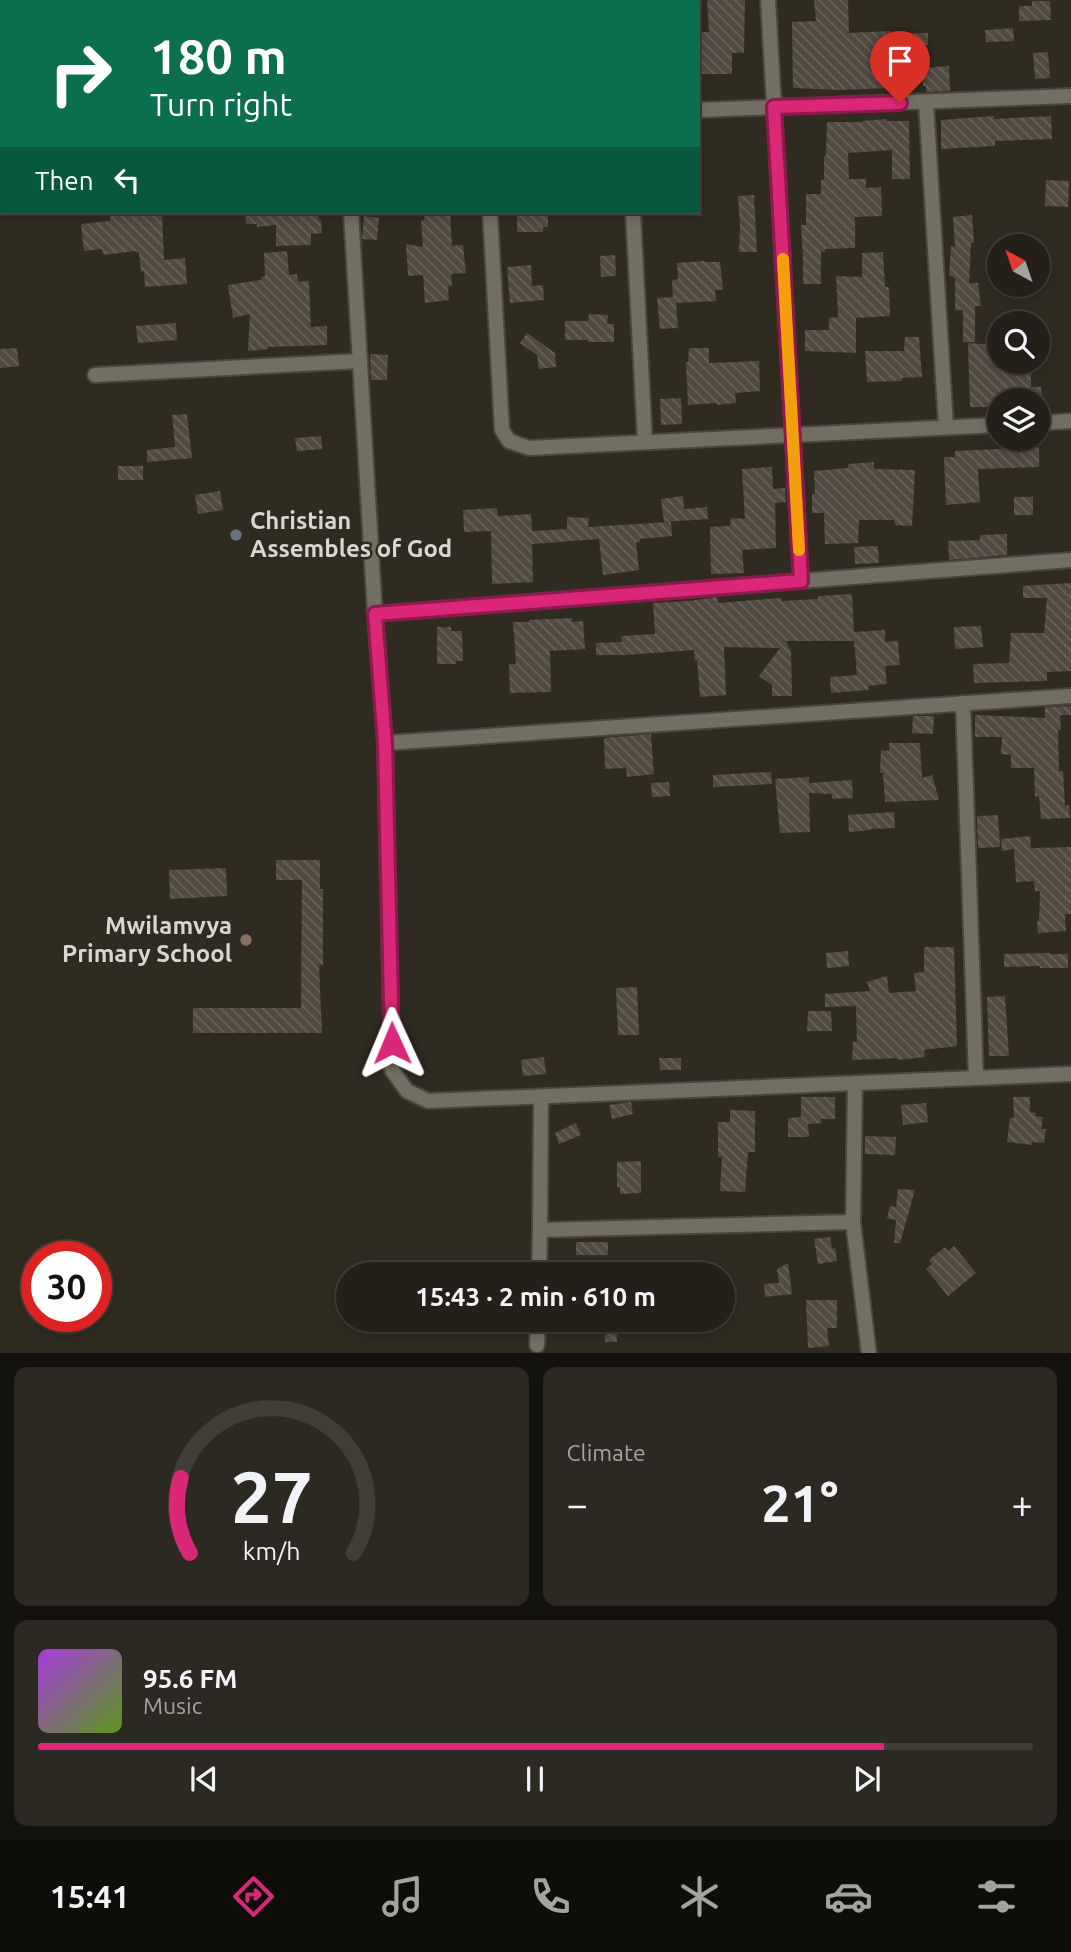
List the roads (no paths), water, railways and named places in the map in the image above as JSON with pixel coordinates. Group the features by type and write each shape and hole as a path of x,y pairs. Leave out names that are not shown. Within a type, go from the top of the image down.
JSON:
{"street":[{"path":"768,0 801,581"},
{"path":"700,110 1071,96"},
{"path":"926,102 946,427"},
{"path":"351,214 385,743 393,1070 407,1091 428,1101 1071,1074"},
{"path":"490,214 502,430 509,441 529,448 987,425"},
{"path":"632,214 645,442"},
{"path":"95,375 360,361"},
{"path":"1050,422 1071,421"},
{"path":"375,614 1071,560"},
{"path":"385,743 1071,696"},
{"path":"963,703 976,1078"},
{"path":"855,1083 853,1222 869,1353"},
{"path":"539,1262 541,1097"},
{"path":"540,1230 853,1222"},
{"path":"537,1345 538,1332"}],"place":[{"name":"Christian Assembles of God","path":"236,535"},
{"name":"Mwilamvya Primary School","path":"246,940"}]}
